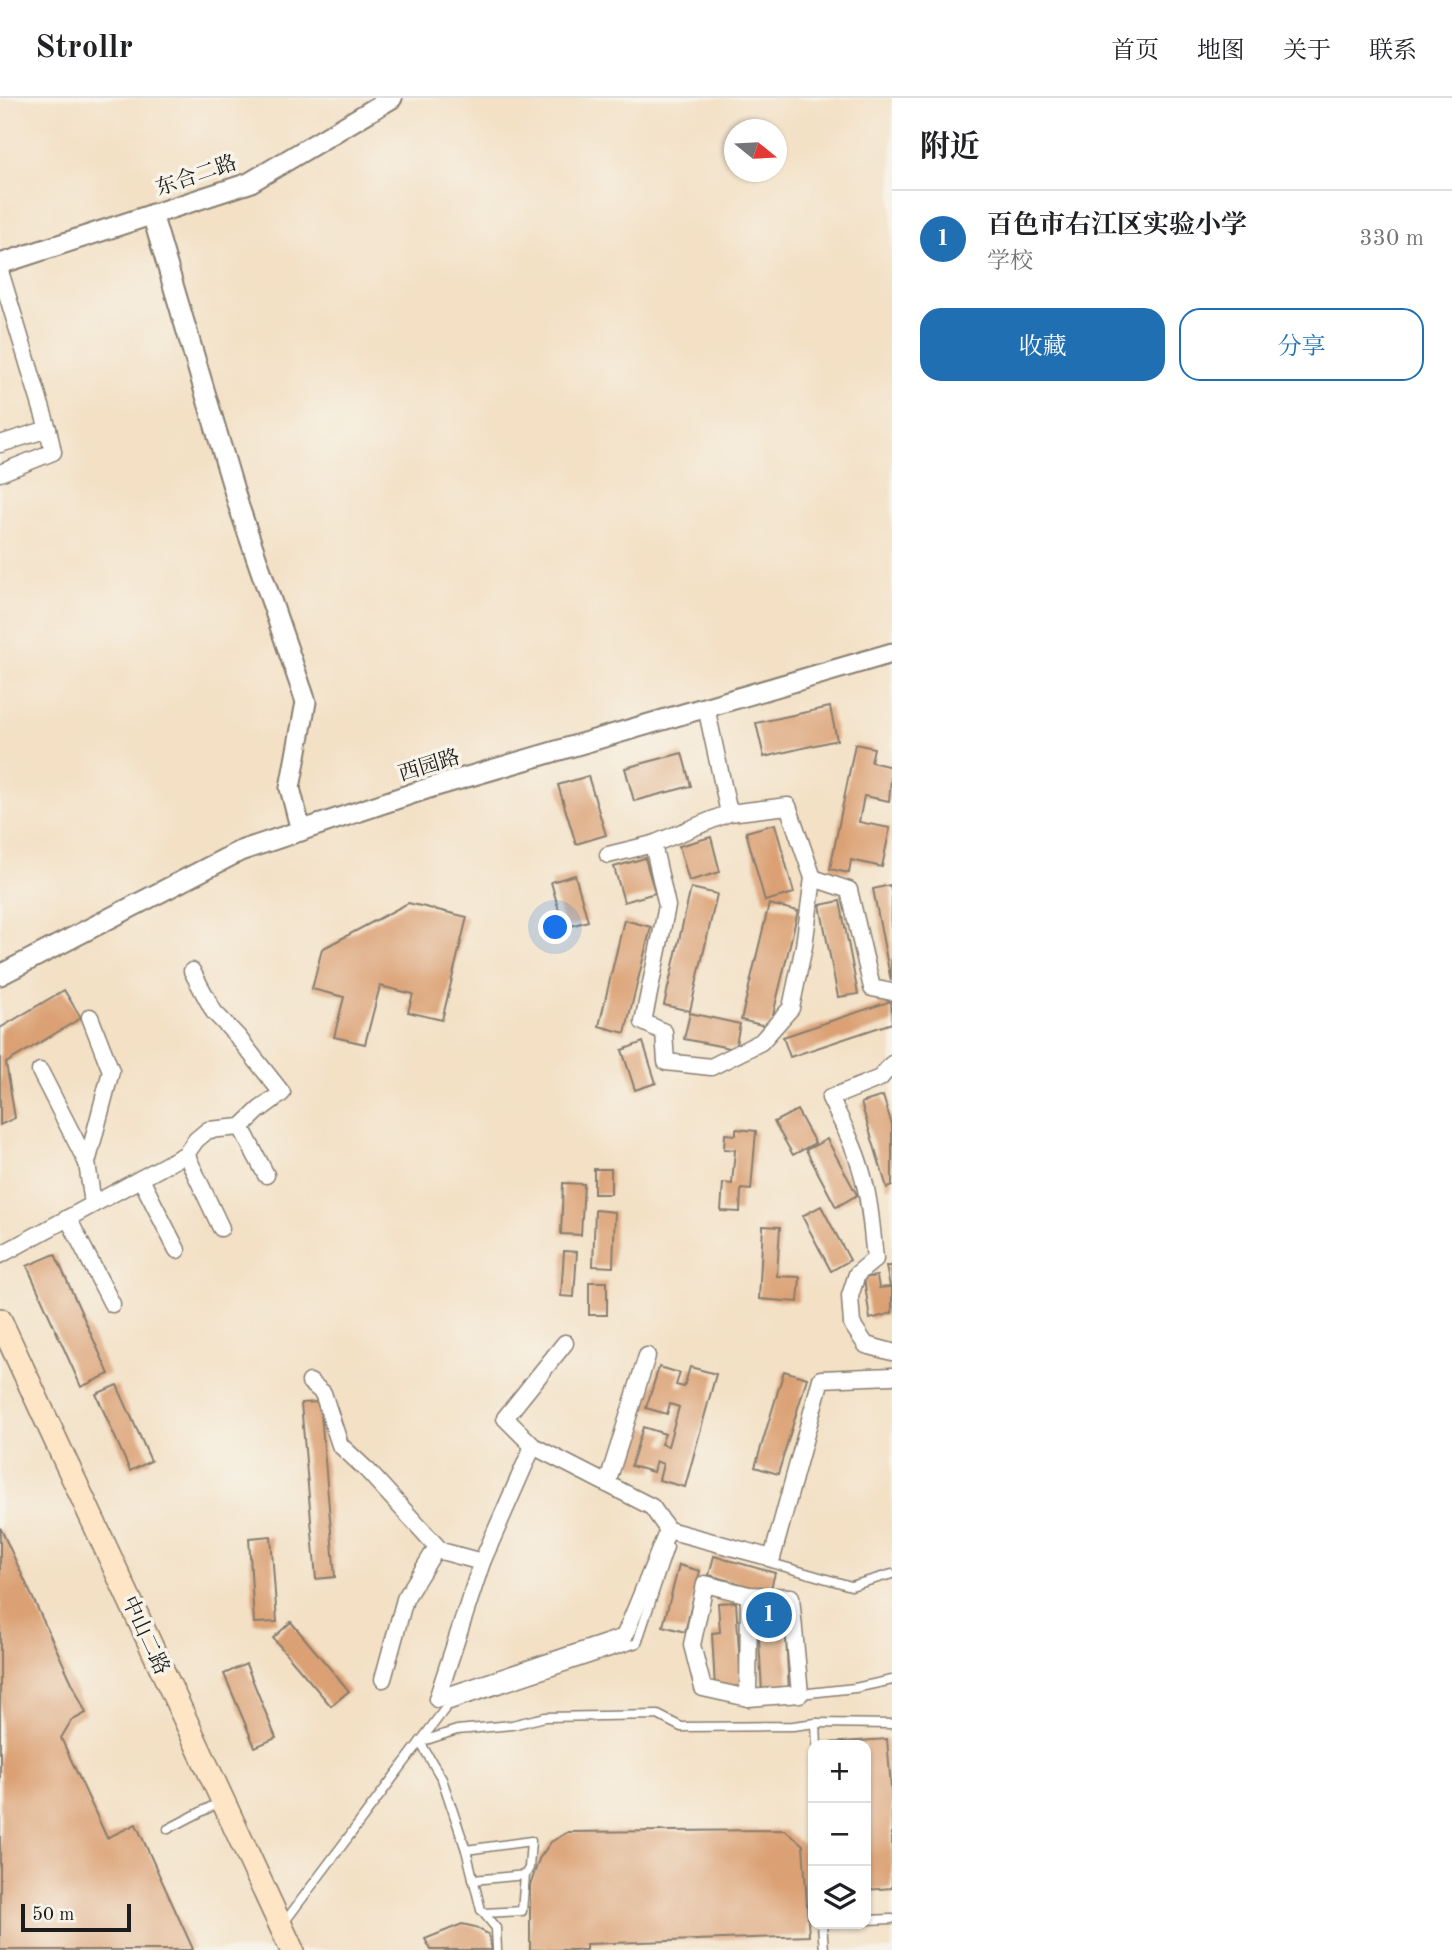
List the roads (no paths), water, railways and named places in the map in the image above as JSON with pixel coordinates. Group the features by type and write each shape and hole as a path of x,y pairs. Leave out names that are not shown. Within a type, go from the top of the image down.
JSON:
{"main road":[{"name":"中山二路","path":"0,1320 292,1950"}],"street":[{"name":"东合二路","path":"0,264 249,183 385,100"},
{"path":"152,214 239,507 306,702 290,788 301,831"},
{"path":"0,271 53,452 0,473"},
{"path":"0,444 48,429"},
{"name":"西园路","path":"0,975 240,851 426,789 892,653"},
{"path":"706,707 729,813"},
{"path":"608,855 653,844 729,813 788,806 813,878 804,946 791,1008 761,1042 711,1067 666,1062 664,1031 643,1022 667,905 653,844"},
{"path":"813,878 849,890 872,988 892,992"},
{"path":"0,1255 186,1154 208,1130 241,1127 282,1093 237,1036 214,1012 192,971"},
{"path":"87,1163 111,1071 90,1017"},
{"path":"892,1064 880,1077 830,1098 862,1173 875,1259 858,1274 850,1296 852,1324 866,1345 892,1352"},
{"path":"40,1071 87,1163 93,1205"},
{"path":"241,1127 266,1175"},
{"path":"186,1154 221,1228"},
{"path":"141,1179 177,1250"},
{"path":"68,1218 112,1304"},
{"path":"565,1343 505,1418 533,1446 653,1507 668,1530 772,1558 821,1379 892,1376"},
{"path":"607,1484 647,1356"},
{"path":"310,1382 323,1393 340,1445 368,1471 437,1547 441,1551 482,1562"},
{"path":"533,1446 482,1562 437,1699 624,1637 668,1530"},
{"path":"383,1679 405,1599 437,1547"},
{"path":"705,1584 749,1595 791,1597 800,1694 748,1698 703,1688 692,1645 705,1584"},
{"path":"748,1698 749,1595"}],"lane":[{"path":"281,1927 447,1706 638,1643 673,1535 851,1586 892,1574"},
{"path":"800,1694 855,1688 892,1680"},
{"path":"420,1742 457,1730 512,1726 545,1717 658,1714 681,1727 892,1724"},
{"path":"816,1723 817,1740"},
{"path":"420,1742 442,1779 466,1850 481,1910 496,1928 498,1950"},
{"path":"168,1829 222,1800"},
{"path":"466,1850 531,1841 522,1911 484,1913"},
{"path":"473,1880 525,1875"},
{"path":"871,1920 892,1919"},
{"path":"822,1929 824,1950"}],"place":[{"name":"百色市右江区实验小学","path":"769,1615"}]}
